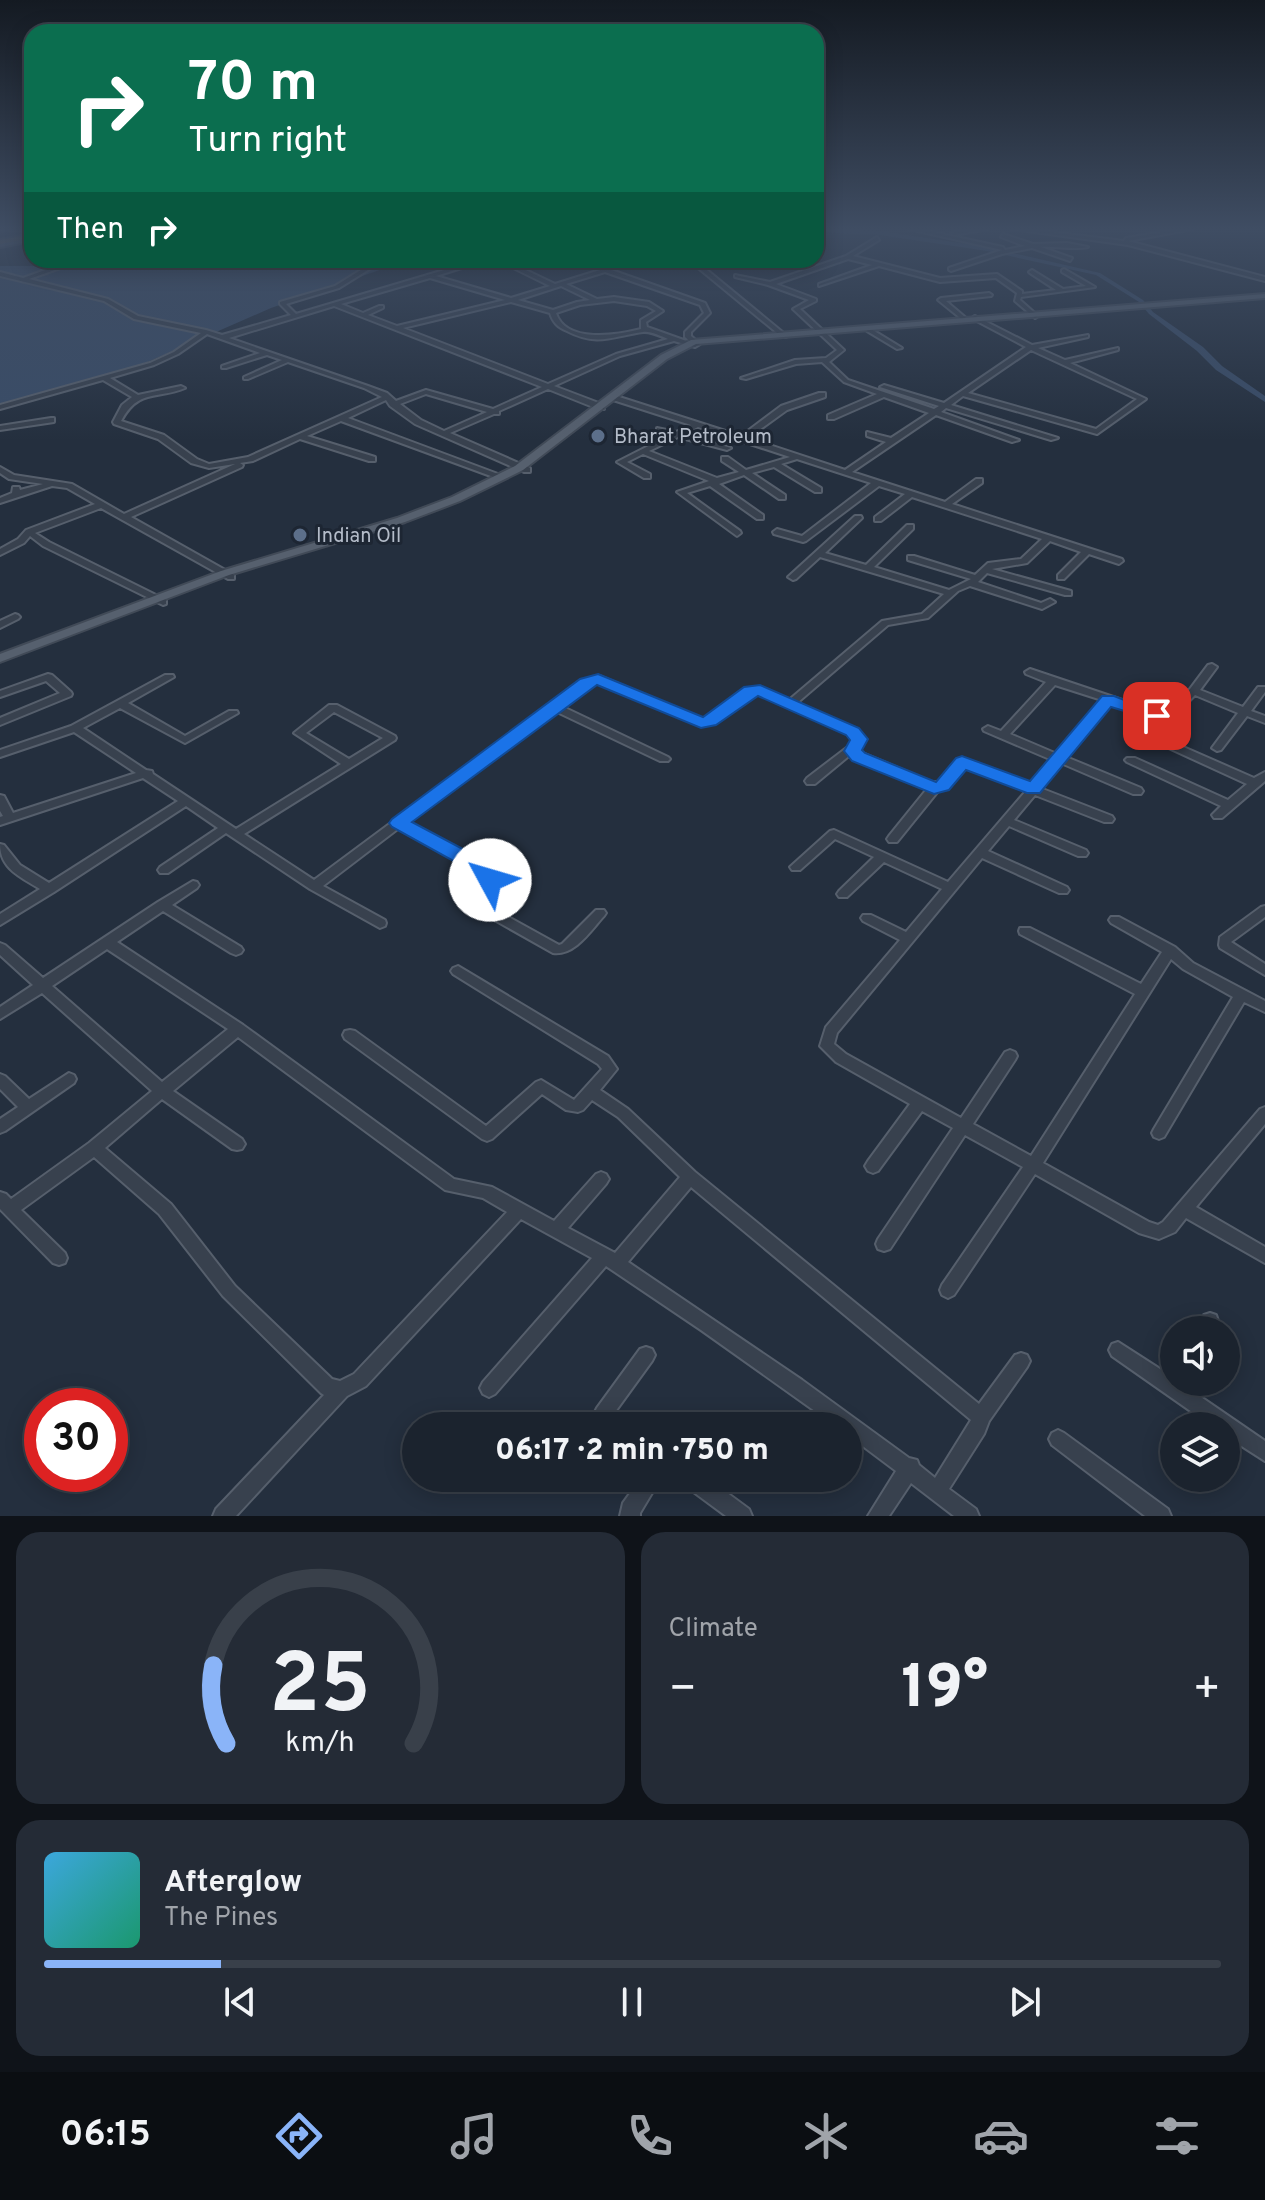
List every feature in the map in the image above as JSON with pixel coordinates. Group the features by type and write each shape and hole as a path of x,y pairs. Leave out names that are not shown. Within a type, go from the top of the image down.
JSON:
{"main road":[{"path":"228,575 418,520 523,469 690,342 1226,300"},
{"path":"821,332 973,320"},
{"path":"2,657 31,652 228,575 401,520 523,469 601,407 618,398"}],"street":[{"path":"105,300 136,318 206,332 366,387 386,398 407,416 523,469"},
{"path":"293,300 282,303 295,316"},
{"path":"223,338 349,300"},
{"path":"397,328 510,300 553,312 595,300 627,300 657,307 660,311 642,323 647,329"},
{"path":"690,342 690,329 707,313 703,304 691,300"},
{"path":"740,300 783,335"},
{"path":"744,378 795,362 826,360 842,353 796,309 813,300"},
{"path":"943,300 941,300 973,320 1142,399 1093,432 963,394"},
{"path":"1017,300 1033,315"},
{"path":"334,304 601,407"},
{"path":"363,315 381,307"},
{"path":"553,312 558,323 588,338 608,338 647,329 690,342"},
{"path":"869,330 899,348"},
{"path":"0,407 106,379 163,360 206,332"},
{"path":"845,473 1031,347 1086,336"},
{"path":"443,434 618,355 690,342"},
{"path":"1066,362 1116,349"},
{"path":"224,367 267,353"},
{"path":"246,378 288,360"},
{"path":"826,360 846,381 946,405 1054,438"},
{"path":"106,379 137,397"},
{"path":"181,388 137,397 125,407 117,422 161,437 194,461 209,466 250,459"},
{"path":"883,391 933,414 1015,440"},
{"path":"831,417 883,391"},
{"path":"393,404 426,392 496,412"},
{"path":"742,439 784,408 822,395"},
{"path":"126,516 386,398"},
{"path":"618,398 1119,561"},
{"path":"341,418 502,477"},
{"path":"0,428 51,420"},
{"path":"647,476 621,464 699,424"},
{"path":"660,430 727,448"},
{"path":"870,434 892,441"},
{"path":"301,437 372,459"},
{"path":"642,451 716,482 760,517"},
{"path":"737,533 682,494 686,490 797,457"},
{"path":"725,459 782,497"},
{"path":"775,464 818,490"},
{"path":"0,469 12,477 69,486 228,575"},
{"path":"12,477 16,494"},
{"path":"946,505 979,481"},
{"path":"0,501 53,483"},
{"path":"777,532 803,539 833,513 877,483"},
{"path":"878,519 910,494"},
{"path":"0,552 21,541 29,532 103,504"},
{"path":"793,577 858,518"},
{"path":"868,568 910,527"},
{"path":"29,532 46,544 159,601"},
{"path":"790,704 885,623 919,619 991,565 1024,561 1048,538"},
{"path":"1061,577 1087,551"},
{"path":"819,554 950,593"},
{"path":"911,558 978,577 1068,593"},
{"path":"978,577 1042,606 1050,602"},
{"path":"0,625 15,617"},
{"path":"1030,672 1166,718 1194,691 1212,667"},
{"path":"0,694 48,677 67,694 0,722"},
{"path":"0,754 75,728 169,677"},
{"path":"314,886 586,683 598,679 701,722 710,721 750,691 760,691 853,732 859,739 853,748 811,781"},
{"path":"1003,735 1053,681"},
{"path":"1217,748 1247,713 1262,689"},
{"path":"1194,691 1265,720"},
{"path":"1108,700 948,887 831,1031 827,1046 841,1058 1145,1228 1159,1232 1169,1227 1265,1113"},
{"path":"120,703 185,740 233,713"},
{"path":"164,870 349,764 391,738 333,707 299,733 349,764"},
{"path":"554,707 664,759"},
{"path":"75,728 148,773 314,886 380,923"},
{"path":"988,729 1137,791"},
{"path":"1140,731 1260,779 1218,815"},
{"path":"853,748 859,757 934,788 943,786 962,762 1108,819"},
{"path":"1131,760 1229,805"},
{"path":"0,799 5,819 148,773"},
{"path":"893,839 934,788"},
{"path":"0,920 186,801"},
{"path":"1007,821 1082,853"},
{"path":"398,823 489,873 490,880 471,898 472,902 558,950 567,947 600,913"},
{"path":"796,867 831,834 948,887"},
{"path":"0,848 16,868 50,889"},
{"path":"979,852 1063,890"},
{"path":"843,894 883,856"},
{"path":"0,1014 193,885"},
{"path":"162,905 236,950"},
{"path":"867,918 907,938"},
{"path":"1261,918 1225,940 1225,945 1265,970"},
{"path":"1115,920 1170,950 1188,966 1265,1007"},
{"path":"1025,931 1144,992"},
{"path":"107,942 238,1029 450,1185 486,1192 611,1259 767,1363 910,1467 969,1516"},
{"path":"0,948 45,984 162,1091 237,1144"},
{"path":"948,1290 1034,1164 1170,950"},
{"path":"350,1035 487,1135 541,1086 571,1106 578,1106 610,1069 603,1060 458,971"},
{"path":"1159,1133 1241,995"},
{"path":"59,1258 5,1204 94,1148 238,1029"},
{"path":"884,1244 1010,1056"},
{"path":"0,1127 69,1079"},
{"path":"0,1080 28,1108"},
{"path":"592,1092 623,1113 690,1177 981,1417"},
{"path":"873,1166 920,1102"},
{"path":"94,1148 165,1209 229,1291 327,1387 341,1390"},
{"path":"489,1388 690,1177"},
{"path":"557,1229 601,1179"},
{"path":"223,1516 341,1390 360,1380 520,1209"},
{"path":"1185,1209 1265,1256"},
{"path":"1118,1350 1160,1376"},
{"path":"604,1412 646,1355"},
{"path":"937,1491 978,1428 981,1417 1021,1361"},
{"path":"1190,1396 1265,1452"},
{"path":"1058,1439 1161,1516"},
{"path":"878,1516 910,1467"},
{"path":"630,1516 630,1510 642,1492"},
{"path":"710,1492 742,1516"}],"water":[{"path":"0,300 295,300 118,375 0,404"}],"waterway":[{"path":"1139,300 1219,368 1265,400"}],"place":[{"name":"Bharat Petroleum","path":"598,436"},
{"name":"Indian Oil","path":"300,535"}],"route":[{"path":"490,880 491,876 485,870 398,823 586,683 598,679 701,722 710,721 750,691 760,691 853,732 859,739 853,751 859,757 934,788 943,786 962,762 1034,789 1108,700 1157,716"}]}
